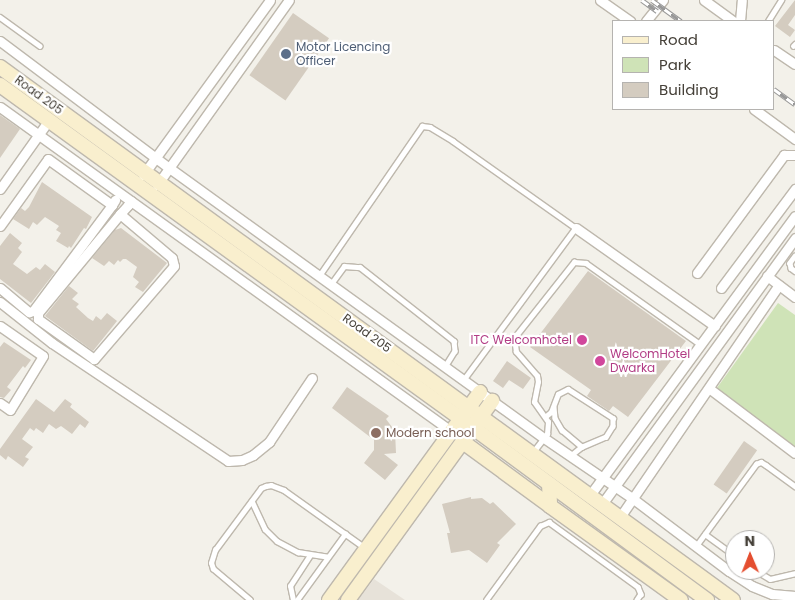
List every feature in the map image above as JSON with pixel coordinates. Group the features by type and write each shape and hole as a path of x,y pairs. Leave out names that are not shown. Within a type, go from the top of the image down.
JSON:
{"main road":[{"name":"Road 205","path":"0,67 145,172 154,188"},
{"name":"Road 205","path":"0,85 136,184 154,188 464,412 549,484 707,600"},
{"path":"329,600 480,392"},
{"path":"348,600 492,401"},
{"name":"Road 205","path":"477,423 532,454 733,600"},
{"path":"463,442 682,600"},
{"path":"549,484 550,506"}],"street":[{"path":"154,188 289,0"},
{"path":"600,0 629,20"},
{"path":"647,20 663,0"},
{"path":"704,0 732,20"},
{"path":"740,20 742,0"},
{"path":"136,184 265,2"},
{"path":"0,40 168,167 492,401 632,498 752,586 772,594 795,596"},
{"path":"775,51 795,64"},
{"path":"0,108 451,431"},
{"path":"755,110 795,139"},
{"path":"2,182 49,120"},
{"path":"697,273 784,155 788,153 795,155"},
{"path":"0,226 48,159 112,205"},
{"path":"721,288 795,189"},
{"path":"0,288 29,312 33,311 120,194"},
{"path":"120,214 172,258 174,266 94,359 38,320 38,313 120,214 131,201"},
{"path":"590,495 795,216"},
{"path":"576,228 715,326"},
{"path":"602,504 795,238"},
{"path":"767,276 795,297"},
{"path":"620,517 710,389 779,286"},
{"path":"0,302 52,343 228,461 242,460 253,456 269,442 312,378"},
{"path":"0,326 43,356 10,410 0,403"},
{"path":"710,389 795,453"}],"lane":[{"path":"769,20 781,0"},
{"path":"0,17 40,46"},
{"path":"319,276 422,126 430,127 453,141 576,228 463,380"},
{"path":"795,256 790,263 791,268 795,271"},
{"path":"532,454 544,438 548,428 546,417 534,402 538,382 537,376 516,352 514,338 574,262 586,263 702,344"},
{"path":"331,284 344,266 360,267 454,341 456,351 445,367"},
{"path":"546,417 551,412 558,394 564,390 572,390 613,418 613,426 606,437 582,447 571,456"},
{"path":"553,404 558,424 582,447"},
{"path":"696,546 756,464 761,462 795,486"},
{"path":"250,600 213,569 211,563 215,550 261,488 271,485 276,486 366,549"},
{"path":"252,501 271,536 287,547 310,555 328,556"},
{"path":"486,600 540,526 549,522 638,588 641,594 637,600"},
{"path":"297,600 345,534"},
{"path":"704,534 725,549"},
{"path":"292,600 290,586 310,555"},
{"path":"775,578 795,573"}],"shaded area":[{"path":"374,579 405,600 358,600"}],"green space":[{"path":"778,303 795,315 795,449 714,392"}],"building":[{"path":"795,0 795,15 788,25 795,30 790,37 775,26"},
{"path":"293,13 329,38 285,100 249,75"},
{"path":"0,115 20,129 0,158"},
{"path":"42,182 92,217 86,229 84,228 71,248 56,241 61,233 56,230 59,226 45,217 37,225 33,222 29,229 13,219 21,208 25,211 29,207"},
{"path":"121,228 167,263 143,292 135,287 139,282 133,277 137,267 126,259 120,262 118,260 114,265 109,261 104,266 92,258 115,230"},
{"path":"10,233 22,243 18,248 22,252 13,264 27,274 36,267 40,270 45,264 55,272 31,303 0,279 0,246"},
{"path":"588,271 686,341 628,417 613,406 609,411 587,396 591,390 530,347"},
{"path":"69,286 78,293 72,299 79,304 76,307 88,318 93,321 96,316 101,320 107,313 117,321 93,351 45,316"},
{"path":"4,342 31,360 25,368 23,366 7,387 11,390 4,398 0,397 0,347"},
{"path":"507,361 531,378 523,389 509,380 503,388 493,381"},
{"path":"347,387 389,416 386,419 395,431 396,453 384,454 398,465 385,480 364,463 374,450 374,440 332,408"},
{"path":"36,399 54,412 65,399 72,404 70,407 89,422 85,428 80,424 72,434 61,426 56,429 49,424 43,433 36,428 34,431 30,428 22,439 33,447 25,457 29,459 23,467 8,456 6,460 0,455 0,449"},
{"path":"744,441 757,450 727,494 714,484"},
{"path":"471,497 471,499 482,498 490,504 493,502 516,524 497,543 500,545 487,563 469,550 451,553 447,533 450,533 442,504"}],"railway":[{"path":"642,0 657,11"},
{"path":"652,0 680,20"},
{"path":"775,90 795,104"}],"place":[{"name":"Motor Licencing Officer","path":"286,54"},
{"name":"ITC Welcomhotel","path":"582,340"},
{"name":"WelcomHotel Dwarka","path":"600,361"},
{"name":"Modern school","path":"376,433"}]}
